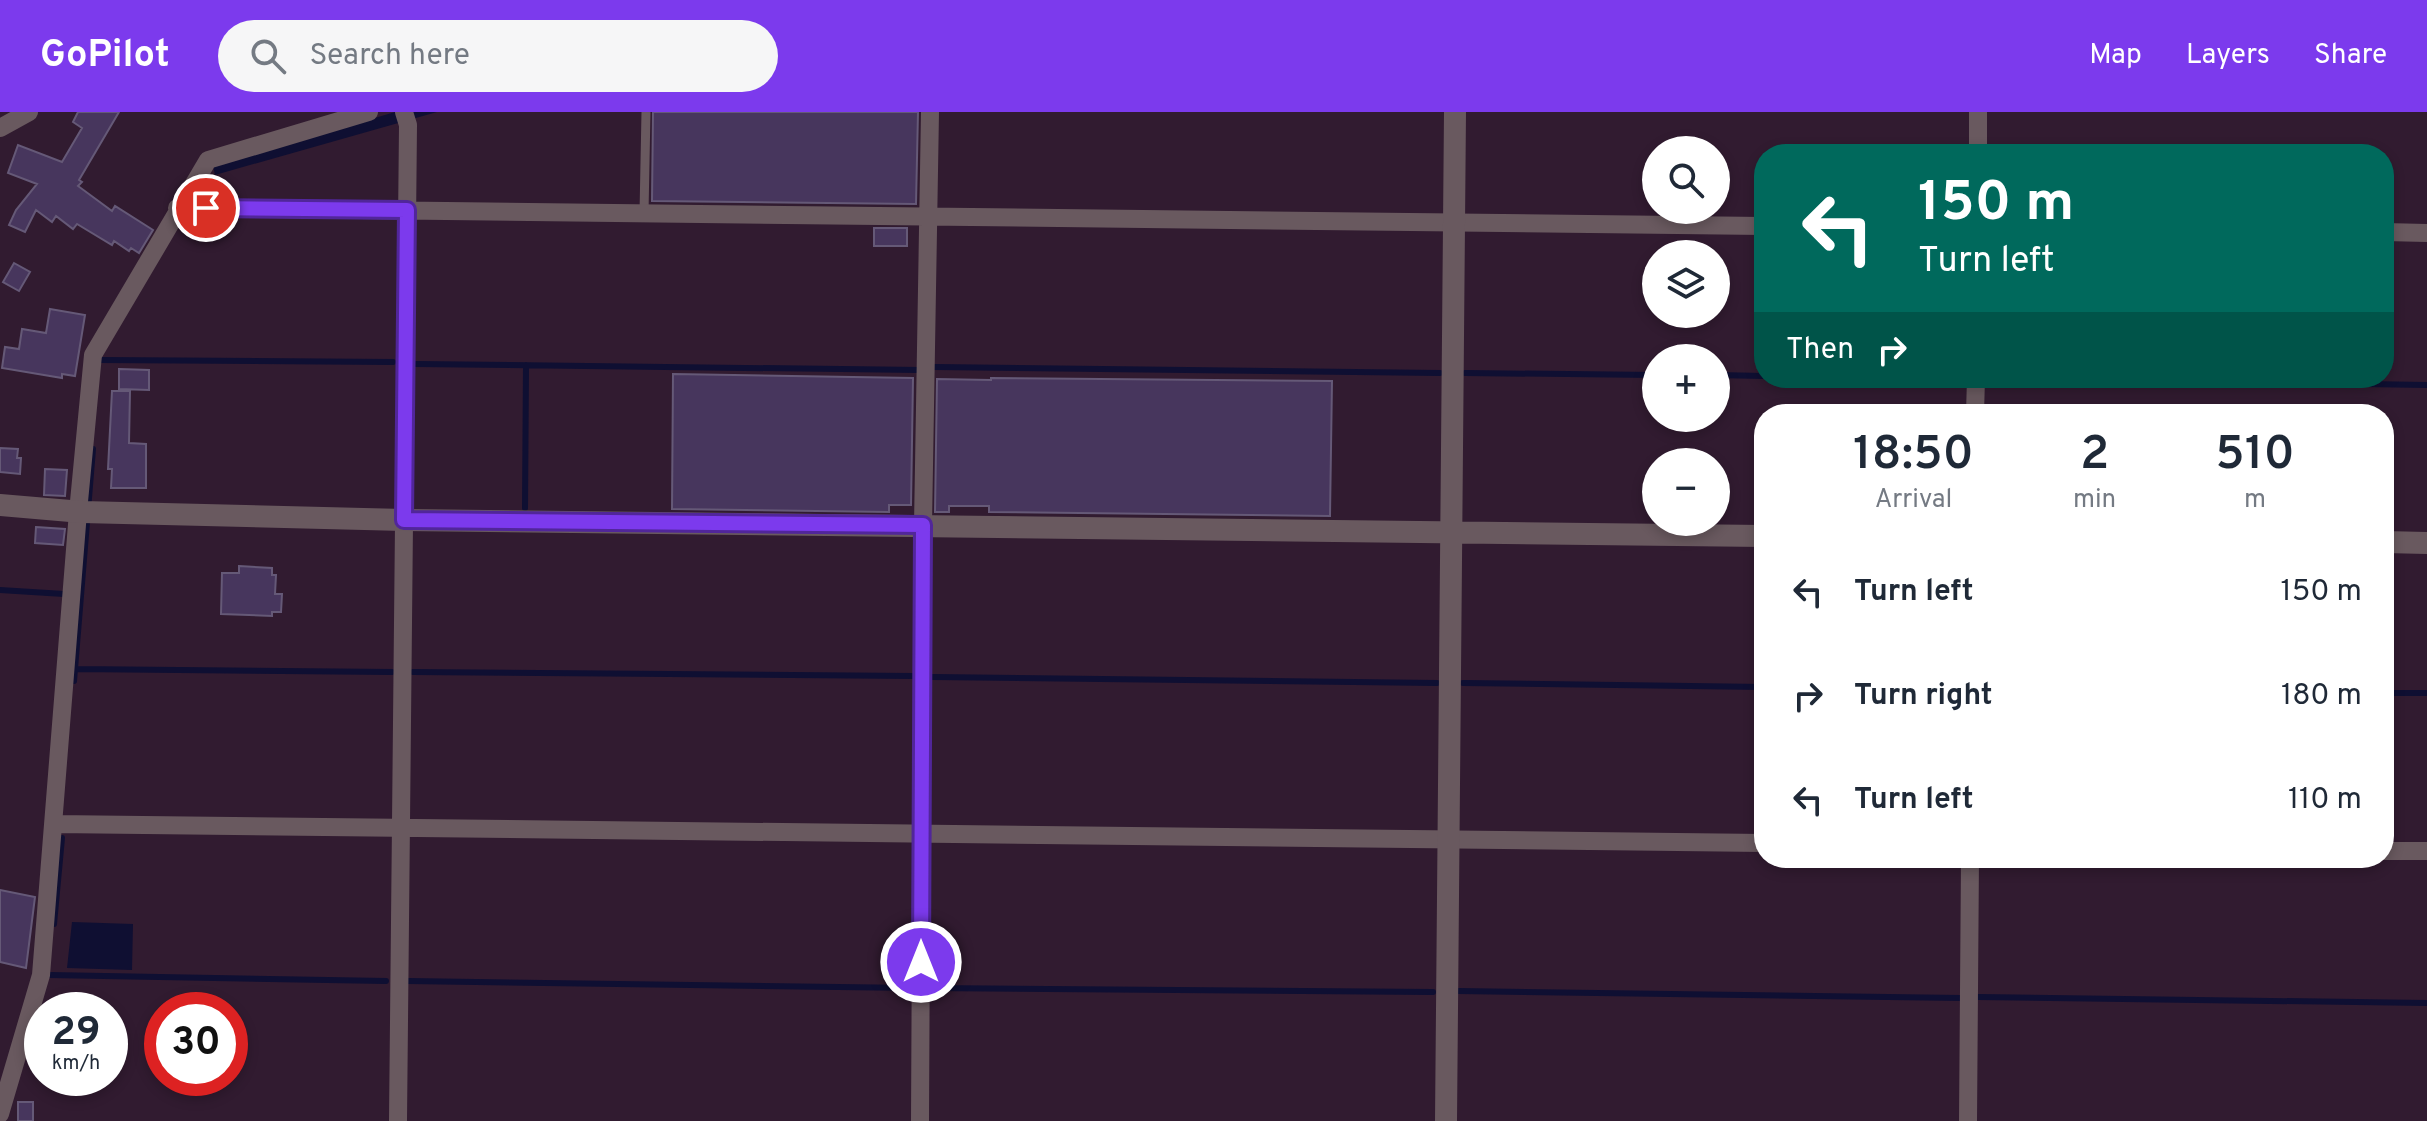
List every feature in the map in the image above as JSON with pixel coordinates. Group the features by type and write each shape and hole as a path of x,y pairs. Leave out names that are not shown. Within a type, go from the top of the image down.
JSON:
{"street":[{"path":"0,128 29,112"},
{"path":"0,1114 41,975 85,512 93,355 208,160 369,112"},
{"path":"920,1121 923,525 930,112"},
{"path":"1446,1121 1455,112"},
{"path":"1978,112 1978,144"},
{"path":"398,1121 406,118"},
{"path":"177,208 1754,226"},
{"path":"2394,232 2427,233"},
{"path":"0,505 85,512 404,520 1754,536"},
{"path":"2394,542 2427,543"},
{"path":"54,824 1754,843"},
{"path":"2394,851 2427,851"},
{"path":"1968,1121 1970,868"}],"lane":[{"path":"644,213 646,112"}],"shaded area":[{"path":"395,112 437,112 215,175 213,166"},
{"path":"72,922 133,924 132,970 67,968"}],"building":[{"path":"78,112 119,112 78,186 112,211 115,206 153,230 139,253 131,248 129,251 114,241 112,245 77,224 73,229 56,216 52,222 36,210 25,232 9,225 16,210 37,184 8,173 18,145 62,162 82,128 73,122"},
{"path":"653,112 918,112 916,204 652,201"},
{"path":"874,228 907,228 907,246 874,246"},
{"path":"14,263 30,272 19,291 3,282"},
{"path":"50,309 85,315 75,376 62,374 62,378 2,368 5,347 19,349 22,329 46,333"},
{"path":"119,369 149,370 149,390 119,389"},
{"path":"673,374 913,378 911,505 889,505 889,512 672,509"},
{"path":"937,379 1332,381 1330,516 989,512 989,506 949,506 949,512 935,512"},
{"path":"112,391 130,391 129,443 146,444 146,488 111,488 112,469 108,469"},
{"path":"0,448 18,449 20,474 0,472"},
{"path":"45,469 67,470 65,496 44,495"},
{"path":"36,527 65,529 63,545 35,543"},
{"path":"239,566 272,568 272,575 276,575 275,594 282,594 281,612 272,612 272,616 221,614 222,573 239,573"},
{"path":"0,890 35,897 26,968 0,962"},
{"path":"18,1102 33,1102 33,1121 18,1121"}],"waterway":[{"path":"100,360 393,362"},
{"path":"416,364 920,370"},
{"path":"525,508 526,365"},
{"path":"935,367 1440,373"},
{"path":"1465,373 1642,375"},
{"path":"1730,375 1754,376"},
{"path":"2394,384 2427,385"},
{"path":"74,681 93,449"},
{"path":"0,590 64,594"},
{"path":"75,669 392,672"},
{"path":"413,672 913,676"},
{"path":"933,677 1437,683"},
{"path":"1463,683 1754,687"},
{"path":"2394,693 2427,693"},
{"path":"54,924 62,838"},
{"path":"49,975 386,981"},
{"path":"408,981 914,988"},
{"path":"929,988 1433,992"},
{"path":"1458,991 1961,998"},
{"path":"1978,997 2427,1003"}],"route":[{"path":"206,208 407,210 404,520 923,525 921,962"}]}
